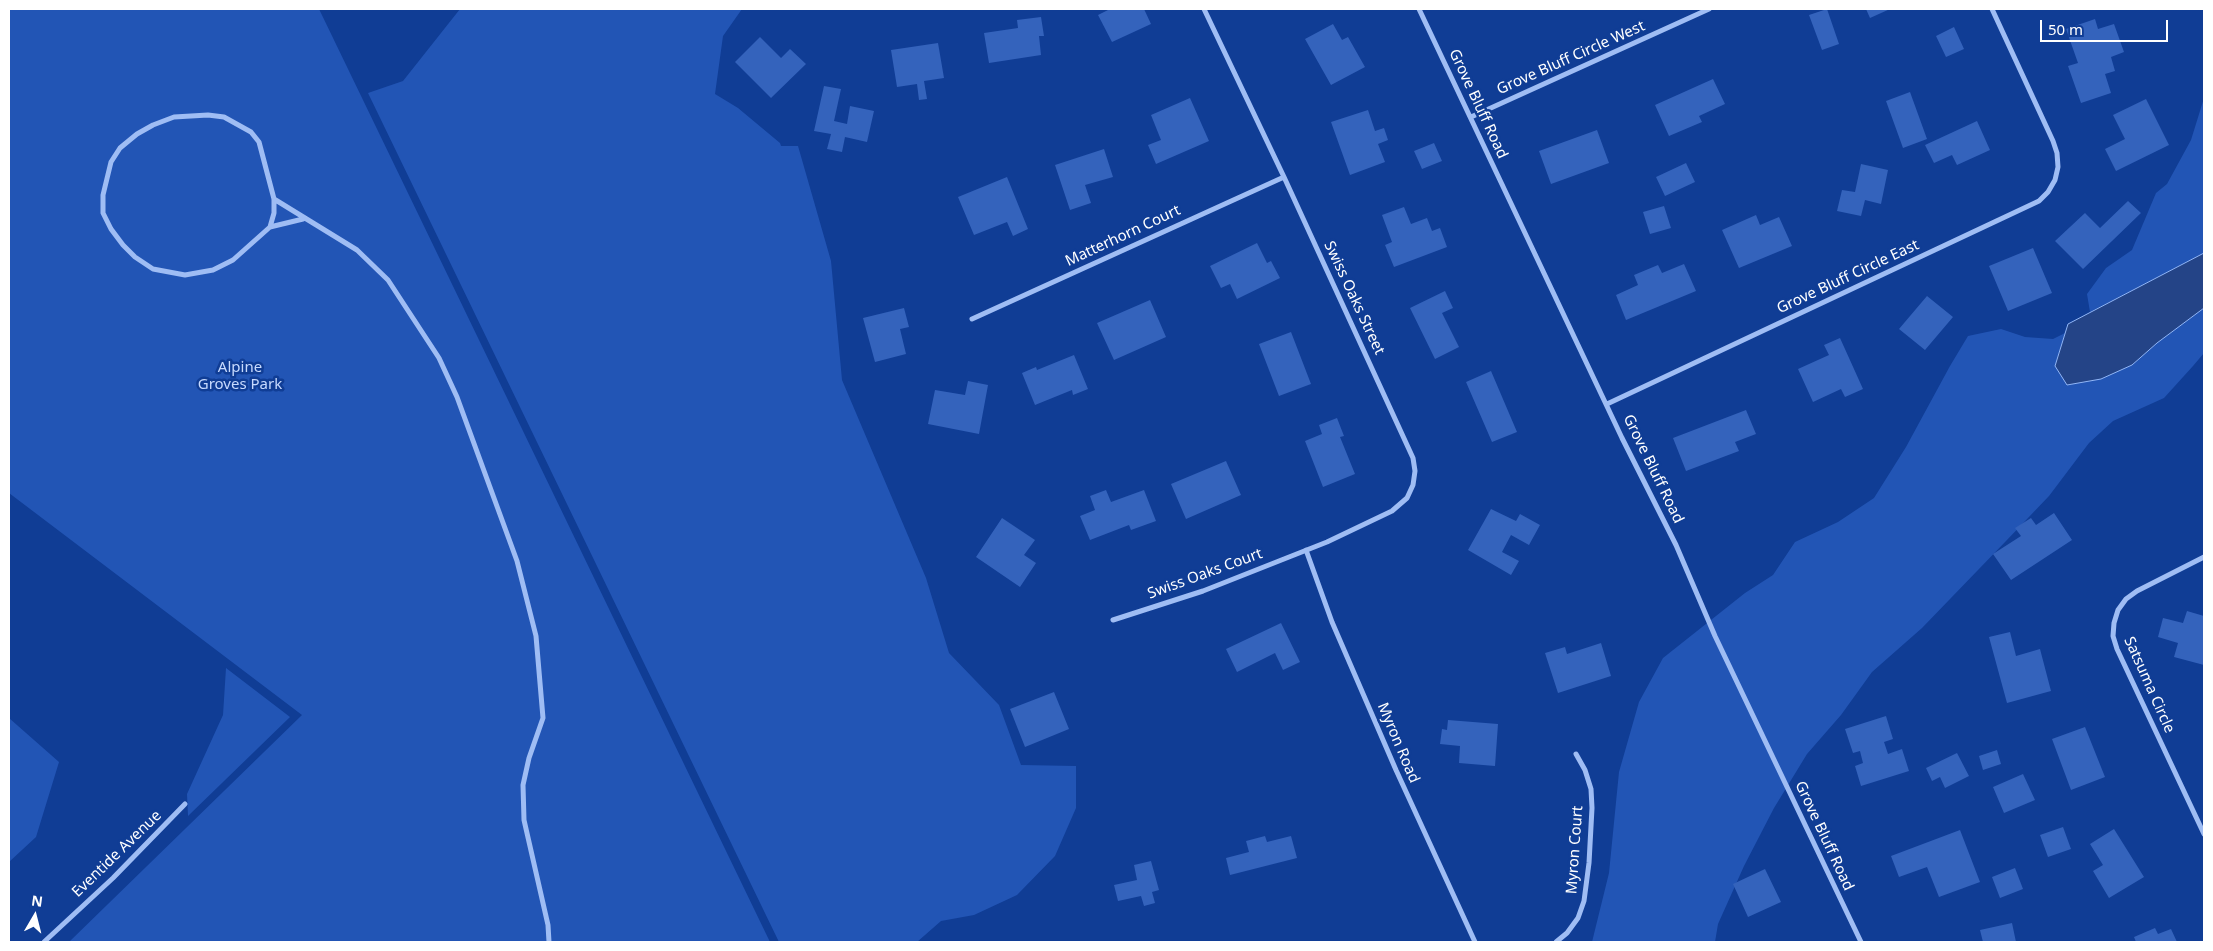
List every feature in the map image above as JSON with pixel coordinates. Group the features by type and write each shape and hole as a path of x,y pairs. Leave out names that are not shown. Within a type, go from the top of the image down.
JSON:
{"street":[{"name":"Swiss Oaks Street","path":"1204,9 1284,176 1413,458 1415,471 1413,485 1407,498 1397,508 1306,550"},
{"name":"Grove Bluff Road","path":"1419,9 1676,545 1715,636 1861,942"},
{"name":"Grove Bluff Circle West","path":"1471,117 1709,9"},
{"name":"Grove Bluff Circle East","path":"1607,404 2039,201 2048,192 2056,173 2057,153 2053,140 1992,9"},
{"path":"270,227 274,213 274,199 259,142 251,132 224,117 208,115 174,118 137,134 120,148 111,162 103,195 103,213 123,246 153,268 185,275 213,270 233,260 270,227 303,218"},
{"name":"Matterhorn Court","path":"972,318 1284,176"},
{"path":"274,199 303,218 336,235 373,264 388,280 413,315 439,358 457,397 518,561 536,636 543,718 529,758 523,785 524,820 548,926 549,942"},
{"name":"Swiss Oaks Court","path":"1113,620 1203,591 1306,550"},
{"name":"Myron Road","path":"1306,550 1332,622 1392,762 1475,942"},
{"name":"Satsuma Circle","path":"2204,557 2137,591 2126,599 2118,610 2113,636 2117,649 2204,834"},
{"name":"Myron Court","path":"1556,942 1567,933 1578,918 1584,901 1589,863 1592,808 1591,789 1585,770 1576,754"},
{"name":"Eventide Avenue","path":"44,942 113,878 186,804"}],"green space":[{"name":"Alpine Groves Park","path":"9,9 319,9 770,942 69,942 302,715 9,493"},
{"path":"460,9 742,9 723,36 715,94 738,108 780,143 781,146 798,146 831,261 842,380 926,578 949,653 999,705 1021,765 1076,766 1076,808 1055,856 1017,895 974,915 941,921 917,942 779,942 368,93 403,81"},
{"path":"2204,98 2204,253 2090,312 2087,294 2106,268 2132,250 2156,193 2167,184 2191,140"},
{"path":"2204,308 2204,353 2193,366 2164,398 2113,421 2089,443 2049,496 1922,628 1872,672 1841,715 1807,754 1774,808 1744,866 1718,924 1715,942 1592,942 1609,873 1619,772 1639,702 1663,658 1745,593 1773,575 1795,542 1838,522 1874,498 1906,447 1968,336 2001,329 2025,337 2053,339 2065,333 2055,366 2132,365 2157,343"},
{"path":"226,668 290,717 188,816 187,794 223,715"},
{"path":"9,718 59,762 36,837 9,862"}],"shaded area":[{"path":"2204,253 2204,308 2157,343 2132,365 2101,379 2067,385 2055,366 2068,324"}],"building":[{"path":"1107,9 1144,9 1151,24 1112,42 1098,15"},
{"path":"1827,9 1839,44 1822,50 1809,15"},
{"path":"1866,9 1890,9 1870,18"},
{"path":"1041,17 1044,36 1039,36 1041,55 989,63 984,33 1018,28 1017,20"},
{"path":"2095,19 2098,29 2114,24 2124,52 2111,57 2115,71 2105,74 2111,93 2081,103 2068,66 2078,63 2066,29"},
{"path":"1333,24 1342,40 1348,37 1365,67 1331,85 1305,39"},
{"path":"1954,27 1964,49 1946,57 1936,36"},
{"path":"760,37 781,58 790,49 806,64 771,98 735,62"},
{"path":"938,43 944,78 924,81 927,99 919,100 917,84 897,87 891,50"},
{"path":"1713,79 1725,104 1699,116 1702,122 1669,136 1655,105"},
{"path":"824,86 841,89 834,121 847,124 850,106 874,111 867,142 845,137 842,152 827,149 831,134 814,131"},
{"path":"1910,92 1927,139 1903,148 1886,101"},
{"path":"1190,98 1209,141 1156,164 1148,145 1161,140 1151,115"},
{"path":"2146,99 2169,145 2116,171 2105,149 2125,139 2113,115"},
{"path":"1368,110 1375,131 1384,128 1388,140 1378,144 1385,162 1350,175 1331,122"},
{"path":"1977,121 1990,150 1957,165 1952,155 1934,163 1925,145"},
{"path":"1597,130 1609,163 1551,184 1539,151"},
{"path":"1434,143 1442,161 1422,169 1414,151"},
{"path":"1104,149 1113,177 1085,185 1091,203 1070,210 1055,165"},
{"path":"1686,163 1695,182 1665,196 1656,177"},
{"path":"1861,164 1888,170 1881,204 1865,200 1861,216 1837,211 1842,190 1855,192"},
{"path":"1007,177 1028,229 1013,236 1007,222 974,235 958,197"},
{"path":"2128,201 2141,213 2083,269 2055,241 2085,213 2100,228"},
{"path":"1664,206 1671,228 1650,234 1643,212"},
{"path":"1404,207 1411,224 1427,218 1432,231 1440,228 1447,247 1394,267 1385,245 1392,242 1382,215"},
{"path":"1756,215 1760,225 1779,217 1792,246 1739,268 1722,230"},
{"path":"1257,243 1267,263 1271,261 1280,278 1237,299 1230,284 1221,288 1210,266"},
{"path":"2033,248 2052,293 2008,311 1989,266"},
{"path":"1684,264 1696,291 1626,320 1616,295 1638,285 1634,275 1658,265 1662,273"},
{"path":"1445,291 1453,308 1442,313 1459,347 1435,359 1410,308"},
{"path":"1927,296 1953,317 1925,350 1899,329"},
{"path":"1150,300 1166,337 1114,360 1097,323"},
{"path":"904,308 909,327 900,329 906,354 875,362 863,318"},
{"path":"1291,332 1311,384 1279,396 1259,344"},
{"path":"1840,338 1863,389 1845,397 1841,389 1813,402 1798,369 1829,355 1824,345"},
{"path":"1074,355 1088,389 1073,395 1072,390 1035,405 1022,373 1036,367 1037,370"},
{"path":"1491,371 1517,432 1492,442 1466,382"},
{"path":"968,381 988,385 979,434 928,424 935,390 965,395"},
{"path":"1746,410 1756,434 1735,442 1739,451 1686,471 1673,438"},
{"path":"1337,418 1344,436 1340,437 1355,474 1323,487 1305,441 1322,434 1319,425"},
{"path":"1226,461 1241,495 1186,519 1171,484"},
{"path":"1106,490 1111,502 1144,490 1156,521 1131,530 1129,525 1090,540 1080,516 1095,510 1090,496"},
{"path":"1491,509 1516,521 1520,514 1540,525 1529,545 1511,535 1502,552 1519,561 1511,575 1468,550"},
{"path":"2054,513 2072,540 2011,580 1993,554 2021,536 2015,528 2031,518 2036,525"},
{"path":"1002,518 1035,540 1024,555 1036,563 1020,587 976,557"},
{"path":"2187,611 2204,616 2204,665 2174,657 2178,643 2158,637 2163,618 2183,623"},
{"path":"1281,623 1300,662 1283,670 1275,653 1237,672 1226,649"},
{"path":"2010,632 2016,656 2040,649 2051,691 2007,703 1989,637"},
{"path":"1601,643 1611,676 1558,693 1545,653 1565,647 1567,654"},
{"path":"1054,692 1069,729 1025,747 1010,709"},
{"path":"1886,716 1893,739 1884,742 1888,754 1902,749 1909,771 1861,786 1855,766 1863,763 1860,751 1853,753 1845,729"},
{"path":"1448,720 1498,724 1495,766 1459,763 1460,746 1440,744 1442,729 1447,730"},
{"path":"2085,727 2105,777 2071,790 2052,739"},
{"path":"1997,750 2001,764 1983,770 1979,756"},
{"path":"1957,753 1969,776 1945,788 1940,777 1932,781 1926,768"},
{"path":"2023,774 2035,800 2004,813 1993,787"},
{"path":"2063,827 2071,849 2048,857 2040,835"},
{"path":"2114,829 2144,877 2109,898 2093,871 2103,865 2090,844"},
{"path":"1960,830 1980,882 1939,897 1927,867 1899,877 1891,856"},
{"path":"1265,836 1267,842 1291,836 1297,858 1230,875 1226,858 1249,852 1246,841"},
{"path":"1151,861 1159,890 1152,892 1155,903 1144,906 1141,896 1118,901 1114,885 1137,880 1134,865"},
{"path":"2015,868 2023,889 2000,898 1992,877"},
{"path":"1765,869 1781,902 1748,917 1733,884"},
{"path":"2012,923 2016,942 1983,942 1980,930"},
{"path":"2155,928 2158,934 2171,929 2177,942 2136,942 2134,937"}]}
